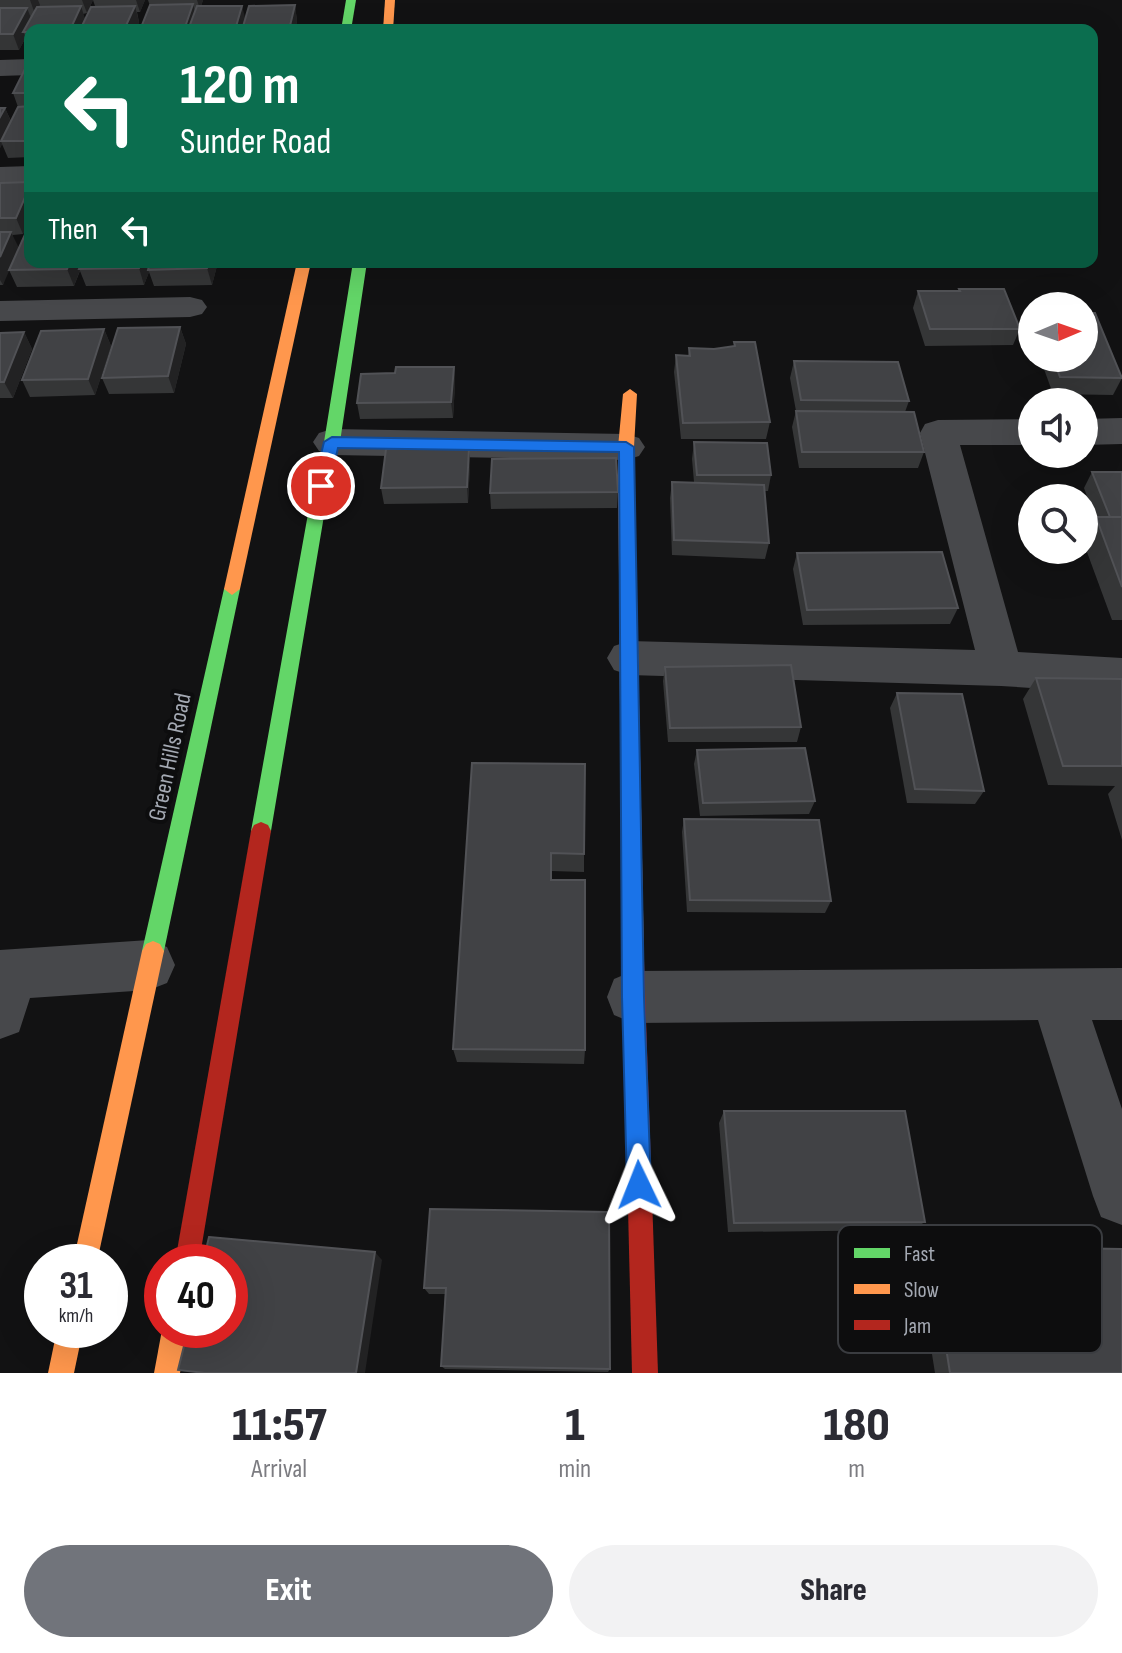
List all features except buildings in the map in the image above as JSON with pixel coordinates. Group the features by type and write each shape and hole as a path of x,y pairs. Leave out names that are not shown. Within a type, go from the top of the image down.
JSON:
{"street":[{"path":"347,24 351,0"},
{"path":"388,24 390,0"},
{"path":"0,68 24,67"},
{"path":"0,176 24,175"},
{"name":"Green Hills Road","path":"89,1244 303,268"},
{"path":"190,1244 318,502 332,442 359,268"},
{"path":"0,311 190,307"},
{"path":"630,394 626,447 633,997 645,1373"},
{"path":"1098,432 1122,431"},
{"path":"1001,668 938,433 1018,432"},
{"path":"332,442 626,447"},
{"path":"629,658 1001,668 1122,676"},
{"path":"3,988 149,965"},
{"path":"633,997 1122,994"},
{"path":"1057,995 1122,1196"},
{"path":"61,1373 66,1348"},
{"path":"167,1373 172,1348"}],"traffic: fast":[{"path":"347,24 351,0"},
{"path":"261,831 321,486 332,442 359,268"},
{"path":"153,951 232,589"}],"traffic: slow":[{"path":"388,24 390,0"},
{"path":"232,589 303,268"},
{"path":"630,394 626,447 633,960"},
{"path":"89,1244 153,951"},
{"path":"61,1373 66,1348"},
{"path":"167,1373 172,1348"}],"traffic: jam":[{"path":"190,1244 261,831"},
{"path":"633,960 645,1373"}],"route":[{"path":"321,486 332,442 626,447 633,997 639,1185"}]}
